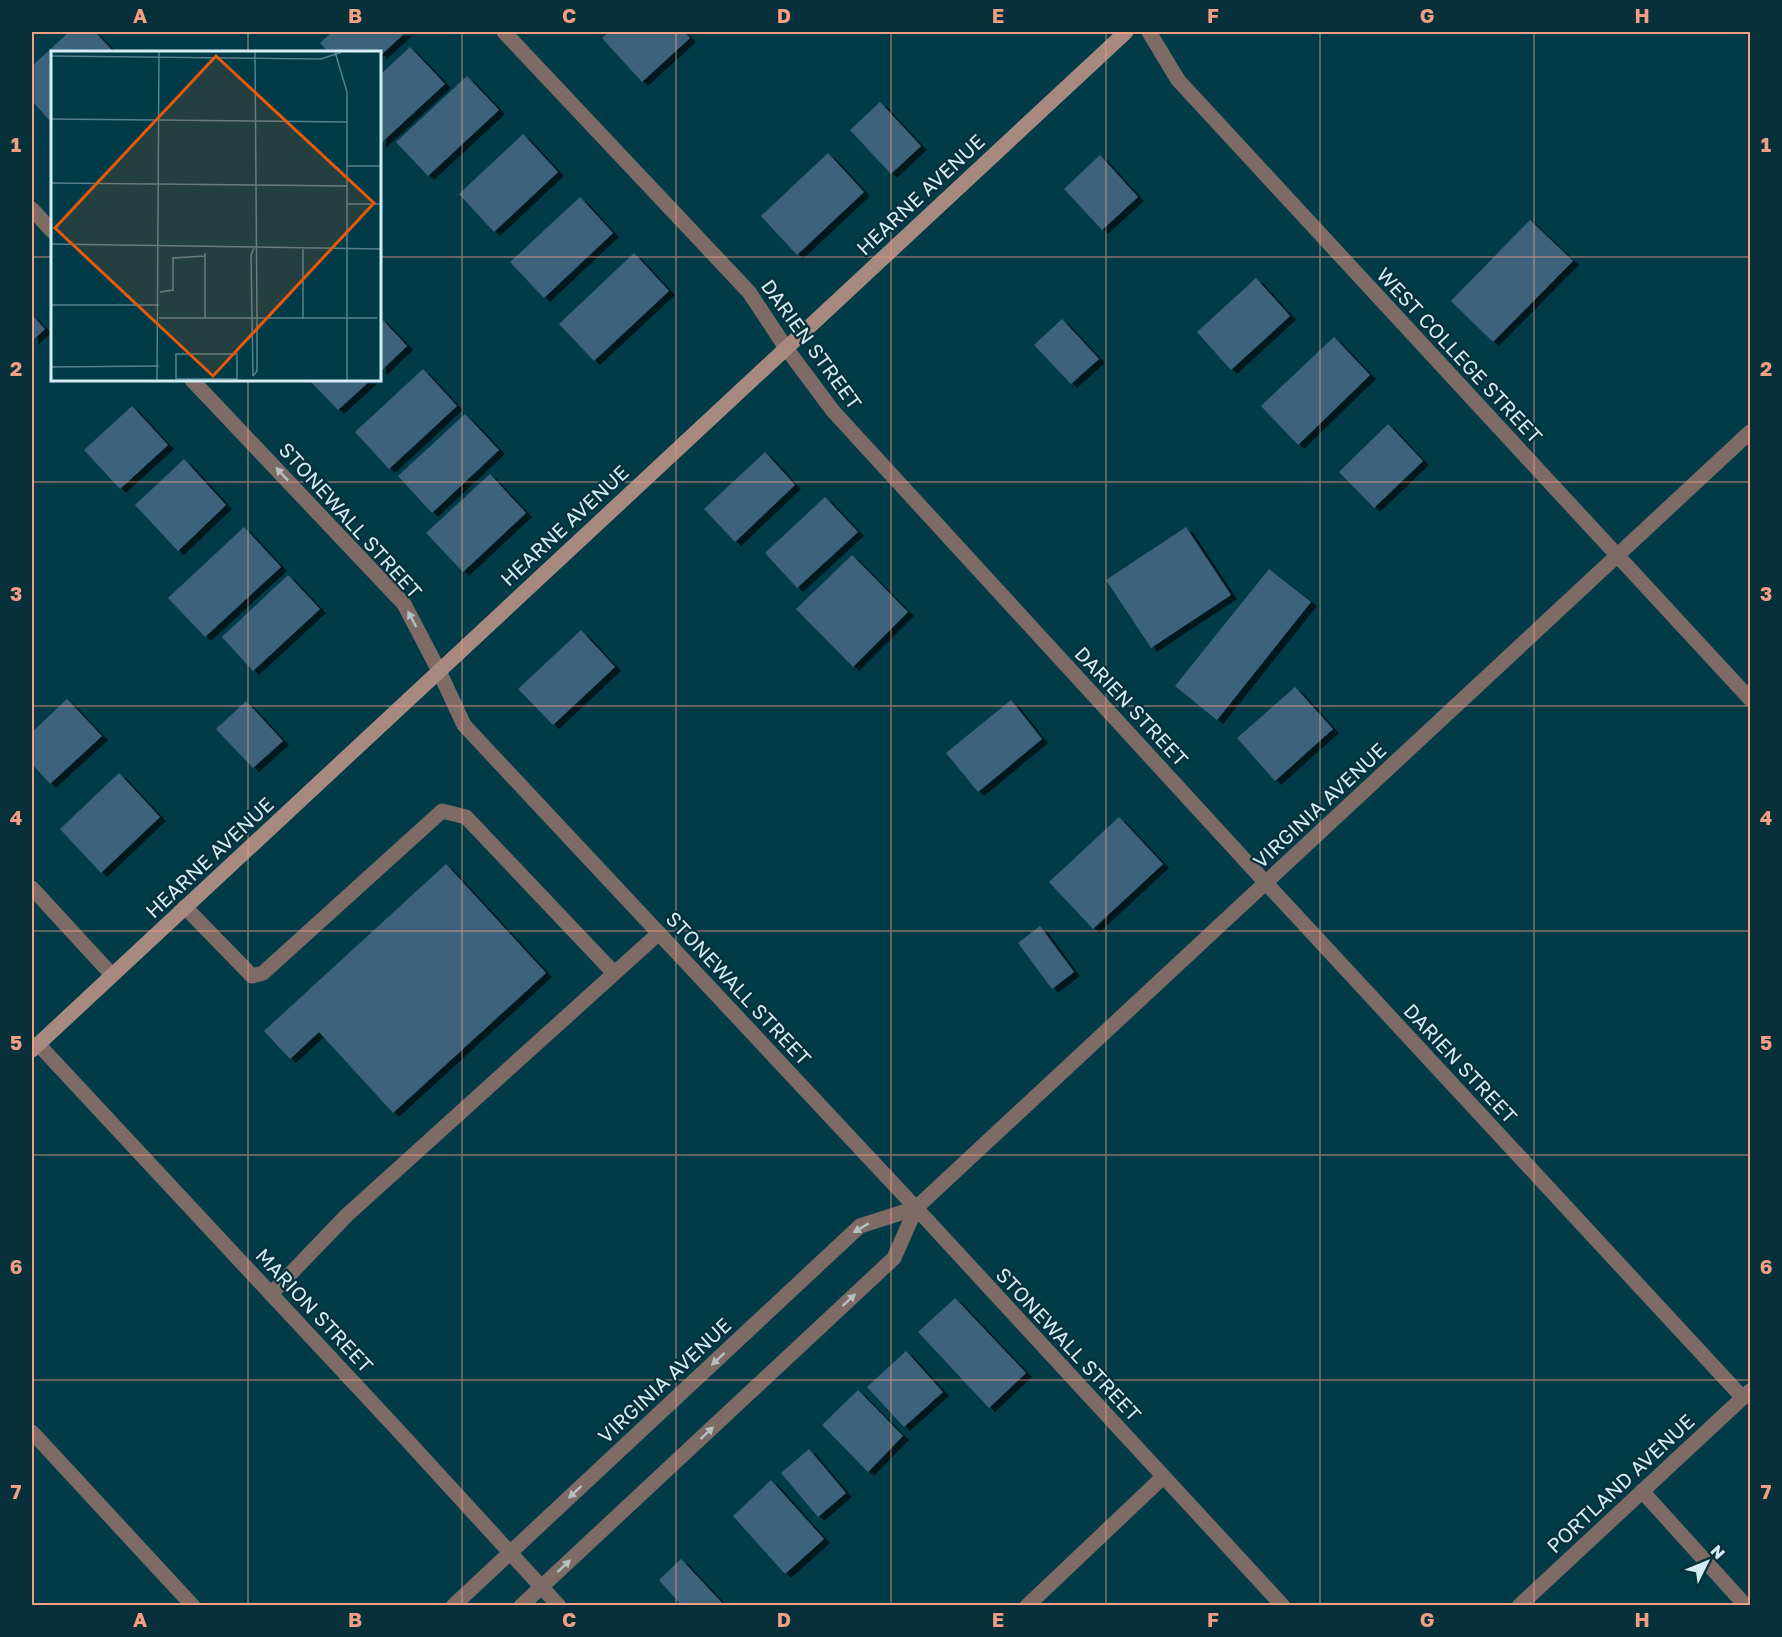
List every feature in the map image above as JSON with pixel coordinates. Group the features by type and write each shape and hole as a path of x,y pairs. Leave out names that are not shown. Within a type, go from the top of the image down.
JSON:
{"main road":[{"name":"HEARNE AVENUE","path":"35,1047 1126,32"}],"street":[{"name":"DARIEN STREET","path":"504,32 749,292 786,348 833,411 1266,883 1747,1394"},
{"name":"WEST COLLEGE STREET","path":"1149,32 1178,80 1750,699"},
{"path":"32,209 51,230"},
{"name":"STONEWALL STREET","path":"193,381 404,604 464,725 916,1208 1283,1605"},
{"name":"VIRGINIA AVENUE","path":"521,1605 894,1258 916,1208 1750,432"},
{"path":"185,907 252,976 263,973 442,811 466,817 614,973"},
{"path":"32,888 112,975"},
{"path":"271,1294 347,1215 659,933"},
{"name":"MARION STREET","path":"35,1047 271,1294 559,1605"},
{"name":"VIRGINIA AVENUE","path":"453,1605 860,1226 916,1208"},
{"name":"PORTLAND AVENUE","path":"1519,1605 1747,1394"},
{"path":"32,1432 193,1605"},
{"path":"1027,1605 1163,1477"},
{"path":"1642,1491 1746,1605"}],"building":[{"path":"69,32 95,32 113,51 51,51 50,121 32,101 32,66"},
{"path":"332,32 406,32 381,55 381,51 327,51 320,43"},
{"path":"609,32 684,32 690,38 642,82 602,38"},
{"path":"410,47 445,84 381,143 381,74"},
{"path":"467,76 499,110 428,176 396,142"},
{"path":"880,102 921,146 891,174 850,130"},
{"path":"523,134 558,172 494,232 459,194"},
{"path":"828,153 864,192 797,255 761,216"},
{"path":"1100,155 1138,197 1102,230 1064,189"},
{"path":"580,197 613,233 544,298 510,262"},
{"path":"1530,220 1573,261 1493,342 1451,301"},
{"path":"634,253 669,291 594,361 559,324"},
{"path":"1256,278 1290,316 1231,370 1197,332"},
{"path":"32,315 45,329 32,341"},
{"path":"381,318 407,346 381,371"},
{"path":"1062,319 1099,359 1071,384 1034,345"},
{"path":"1334,337 1370,375 1298,445 1261,406"},
{"path":"423,369 457,406 389,469 355,432"},
{"path":"310,381 370,381 338,410"},
{"path":"132,406 168,445 120,489 84,450"},
{"path":"465,414 499,450 432,513 398,476"},
{"path":"1388,424 1423,461 1374,508 1339,472"},
{"path":"765,452 795,485 735,542 704,509"},
{"path":"184,459 226,505 178,551 135,505"},
{"path":"490,474 526,513 463,572 426,533"},
{"path":"825,497 858,532 797,588 765,553"},
{"path":"244,527 281,567 205,637 168,598"},
{"path":"1186,527 1231,595 1151,648 1106,580"},
{"path":"852,555 908,612 853,667 796,609"},
{"path":"1269,569 1311,602 1217,720 1175,686"},
{"path":"288,575 320,609 253,671 222,637"},
{"path":"581,630 615,667 553,725 518,689"},
{"path":"1295,687 1333,729 1275,781 1237,738"},
{"path":"67,699 102,736 50,784 32,764 32,732"},
{"path":"1011,700 1042,739 978,792 946,753"},
{"path":"246,701 283,741 253,768 216,729"},
{"path":"119,773 160,817 101,873 60,829"},
{"path":"1119,817 1163,864 1093,929 1049,882"},
{"path":"446,864 546,973 393,1113 319,1032 290,1059 264,1031"},
{"path":"1040,926 1074,972 1052,989 1018,943"},
{"path":"955,1298 1026,1373 989,1408 918,1332"},
{"path":"906,1351 943,1392 904,1427 867,1387"},
{"path":"858,1390 903,1436 868,1472 822,1425"},
{"path":"809,1449 846,1493 818,1517 781,1473"},
{"path":"771,1480 824,1539 785,1574 733,1516"},
{"path":"681,1559 725,1606 682,1606 659,1580"}]}
